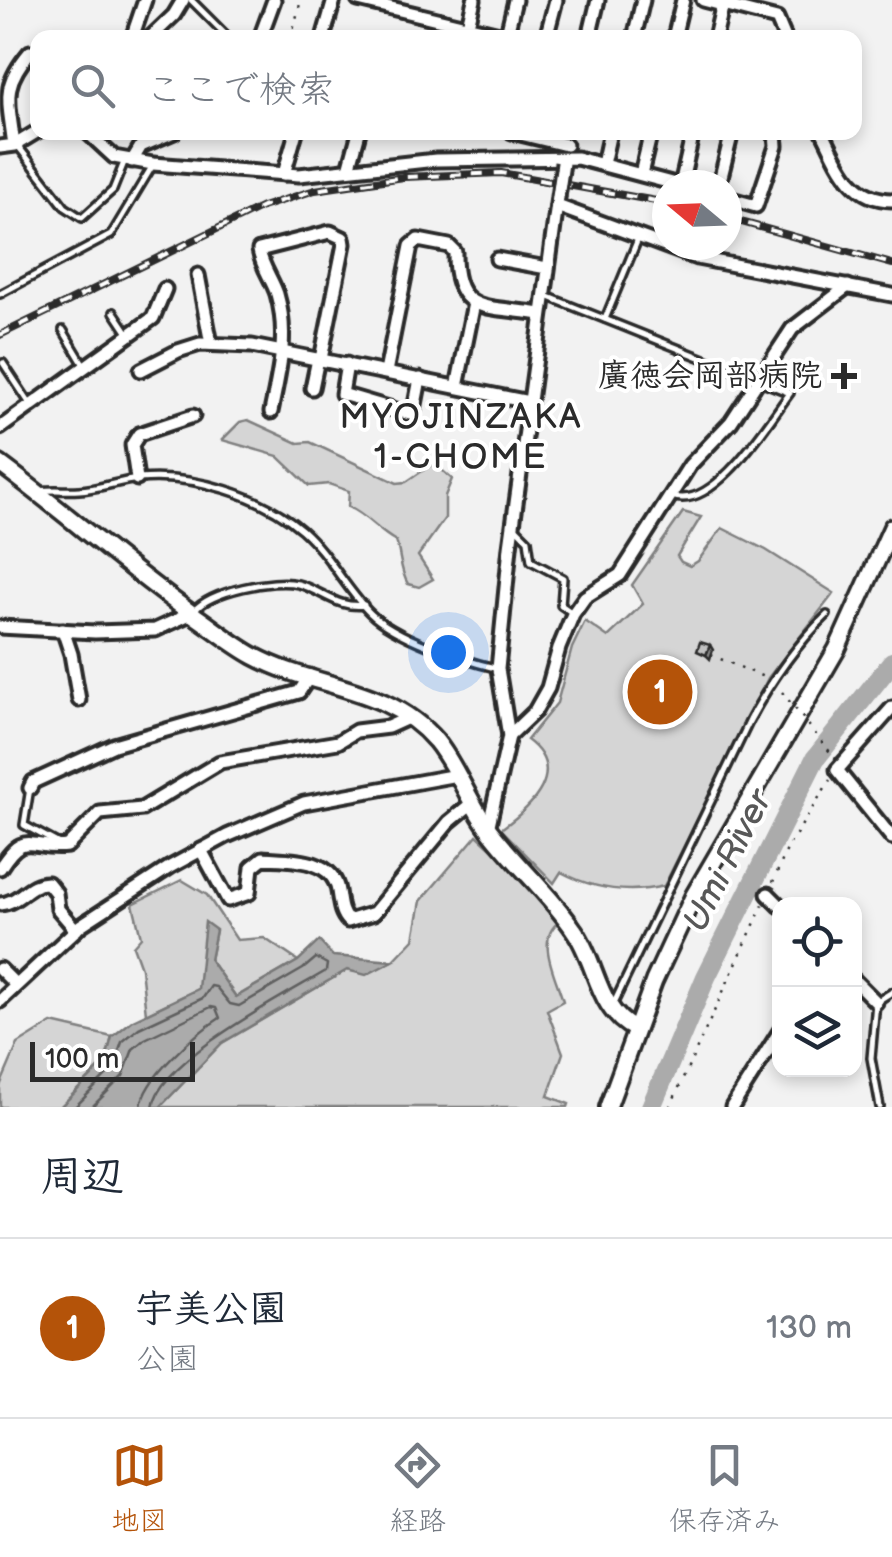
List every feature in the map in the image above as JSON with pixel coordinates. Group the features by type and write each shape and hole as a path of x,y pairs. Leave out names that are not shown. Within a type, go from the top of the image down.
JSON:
{"street":[{"path":"158,30 184,0"},
{"path":"263,30 274,0"},
{"path":"325,30 334,0"},
{"path":"358,0 460,30"},
{"path":"467,30 474,0"},
{"path":"510,30 515,0"},
{"path":"548,30 556,0"},
{"path":"591,30 598,0"},
{"path":"636,30 643,0"},
{"path":"676,30 683,0"},
{"path":"703,0 777,19 782,30"},
{"path":"134,30 143,1"},
{"path":"717,30 723,3"},
{"path":"16,144 9,83 12,73 30,52"},
{"path":"0,147 16,144 30,135"},
{"path":"95,140 114,158 284,174 565,149"},
{"path":"129,160 149,140"},
{"path":"284,174 294,140"},
{"path":"349,169 356,140"},
{"path":"540,140 652,177"},
{"path":"603,164 608,140"},
{"path":"641,174 649,140"},
{"path":"684,170 691,140"},
{"path":"723,170 730,140"},
{"path":"742,202 756,206 776,140"},
{"path":"828,140 858,191 874,200 892,200"},
{"path":"488,829 510,736 498,669 540,314 565,149"},
{"path":"558,202 697,258 892,295"},
{"path":"271,412 283,329 276,293 259,250 330,232 337,233 344,244 312,388"},
{"path":"386,372 411,246 418,240 449,246 456,252 457,284 460,292 474,303 540,314"},
{"path":"497,258 547,268"},
{"path":"198,276 211,344"},
{"path":"510,736 535,711 548,688 573,614 586,598 620,575 690,466 731,422 776,348 792,329 848,286"},
{"path":"0,428 153,318 164,289"},
{"path":"457,387 474,303"},
{"path":"141,370 178,350 211,344 252,346 529,402"},
{"path":"347,364 342,394 413,415 420,379"},
{"path":"136,480 132,445 139,434 193,416"},
{"path":"0,464 142,578 255,656 379,698 410,716 437,743 488,829 572,926 587,950 610,1011 636,1029"},
{"path":"608,1107 636,1029 694,895 836,650 892,527"},
{"path":"0,628 155,630 192,613"},
{"path":"63,630 72,654 79,700"},
{"path":"30,788 33,782 114,745 299,692 310,676"},
{"path":"892,708 837,766 892,838"},
{"path":"0,868 20,844 29,841 61,847 74,841 100,814 142,810 220,762 338,742 356,731 388,727 410,716"},
{"path":"0,1001 76,930 201,850 304,802 457,775"},
{"path":"201,850 228,900 249,893 252,867 262,858 325,869 338,884 341,913 348,921 374,913 449,822 472,803"},
{"path":"0,904 17,899 35,884 48,884 56,893 58,910 76,930"},
{"path":"768,894 772,898"},
{"path":"0,969 16,985"},
{"path":"861,987 876,1002"},
{"path":"732,1107 772,1044"}],"lane":[{"path":"191,0 222,30"},
{"path":"16,144 66,206 82,218 113,190 129,160"},
{"path":"0,294 111,234 153,164"},
{"path":"605,319 639,236"},
{"path":"543,295 790,393 727,476 686,498 672,496"},
{"path":"114,312 130,336"},
{"path":"63,330 86,367"},
{"path":"3,364 32,406"},
{"path":"38,492 136,480 213,486 254,499 280,512 305,532 370,614 394,630 498,669"},
{"path":"513,525 528,540 531,562 563,578 562,604 573,614"},
{"path":"192,613 225,592 295,583 347,606 364,605"},
{"path":"610,1011 750,720 772,681 806,635 827,615"},
{"path":"30,788 24,825 58,840 61,847"},
{"path":"880,1107 870,1058 876,1002 892,992"}],"path":[{"path":"293,30 301,0"},
{"path":"711,655 762,675"},
{"path":"670,1107 788,847 837,766 782,692"}],"shaded area":[{"path":"248,420 298,443 310,442 397,483 406,482 434,463 452,479 445,496 445,518 418,556 433,579 419,587 408,584 396,541 348,507 349,491 329,484 309,486 278,456 222,440 240,422"},
{"path":"683,512 701,517 677,556 681,562 690,566 698,561 722,528 766,550 834,593 768,678 664,886 638,890 611,888 561,872 554,883 501,829 534,799 545,776 539,752 527,740 557,703 572,648 585,621 608,637 643,604 632,585"},
{"path":"477,835 515,870 560,921 552,929 548,948 563,1001 547,1010 563,1053 548,1096 569,1104 568,1107 160,1107 222,1043 347,970 366,974 393,961 414,939 421,901"},
{"path":"182,880 207,895 237,940 264,938 298,961 236,997 210,960 216,930 198,989 146,1014 141,968 133,946 141,937 133,904"},
{"path":"52,1023 112,1037 105,1063 60,1107 0,1107 0,1086 18,1044"}],"water":[{"path":"205,922 216,930 210,960 236,997 298,961 319,941 333,956 393,961 366,975 347,970 222,1043 160,1107 60,1107 105,1063 112,1037 133,1020 198,989"}],"building":[{"path":"700,642 710,645 706,655 697,651"}],"waterway":[{"name":"Umi River","path":"651,1107 706,977 815,759 892,662"}],"railway":[{"path":"0,335 262,207 315,190 404,177 501,173 652,200"},
{"path":"742,222 892,264"}],"place":[{"name":"廣徳会岡部病院","path":"844,376"},
{"name":"宇美公園","path":"660,692"}],"district":[{"name":"MYOJINZAKA 1-CHOME","path":"461,437"}]}
